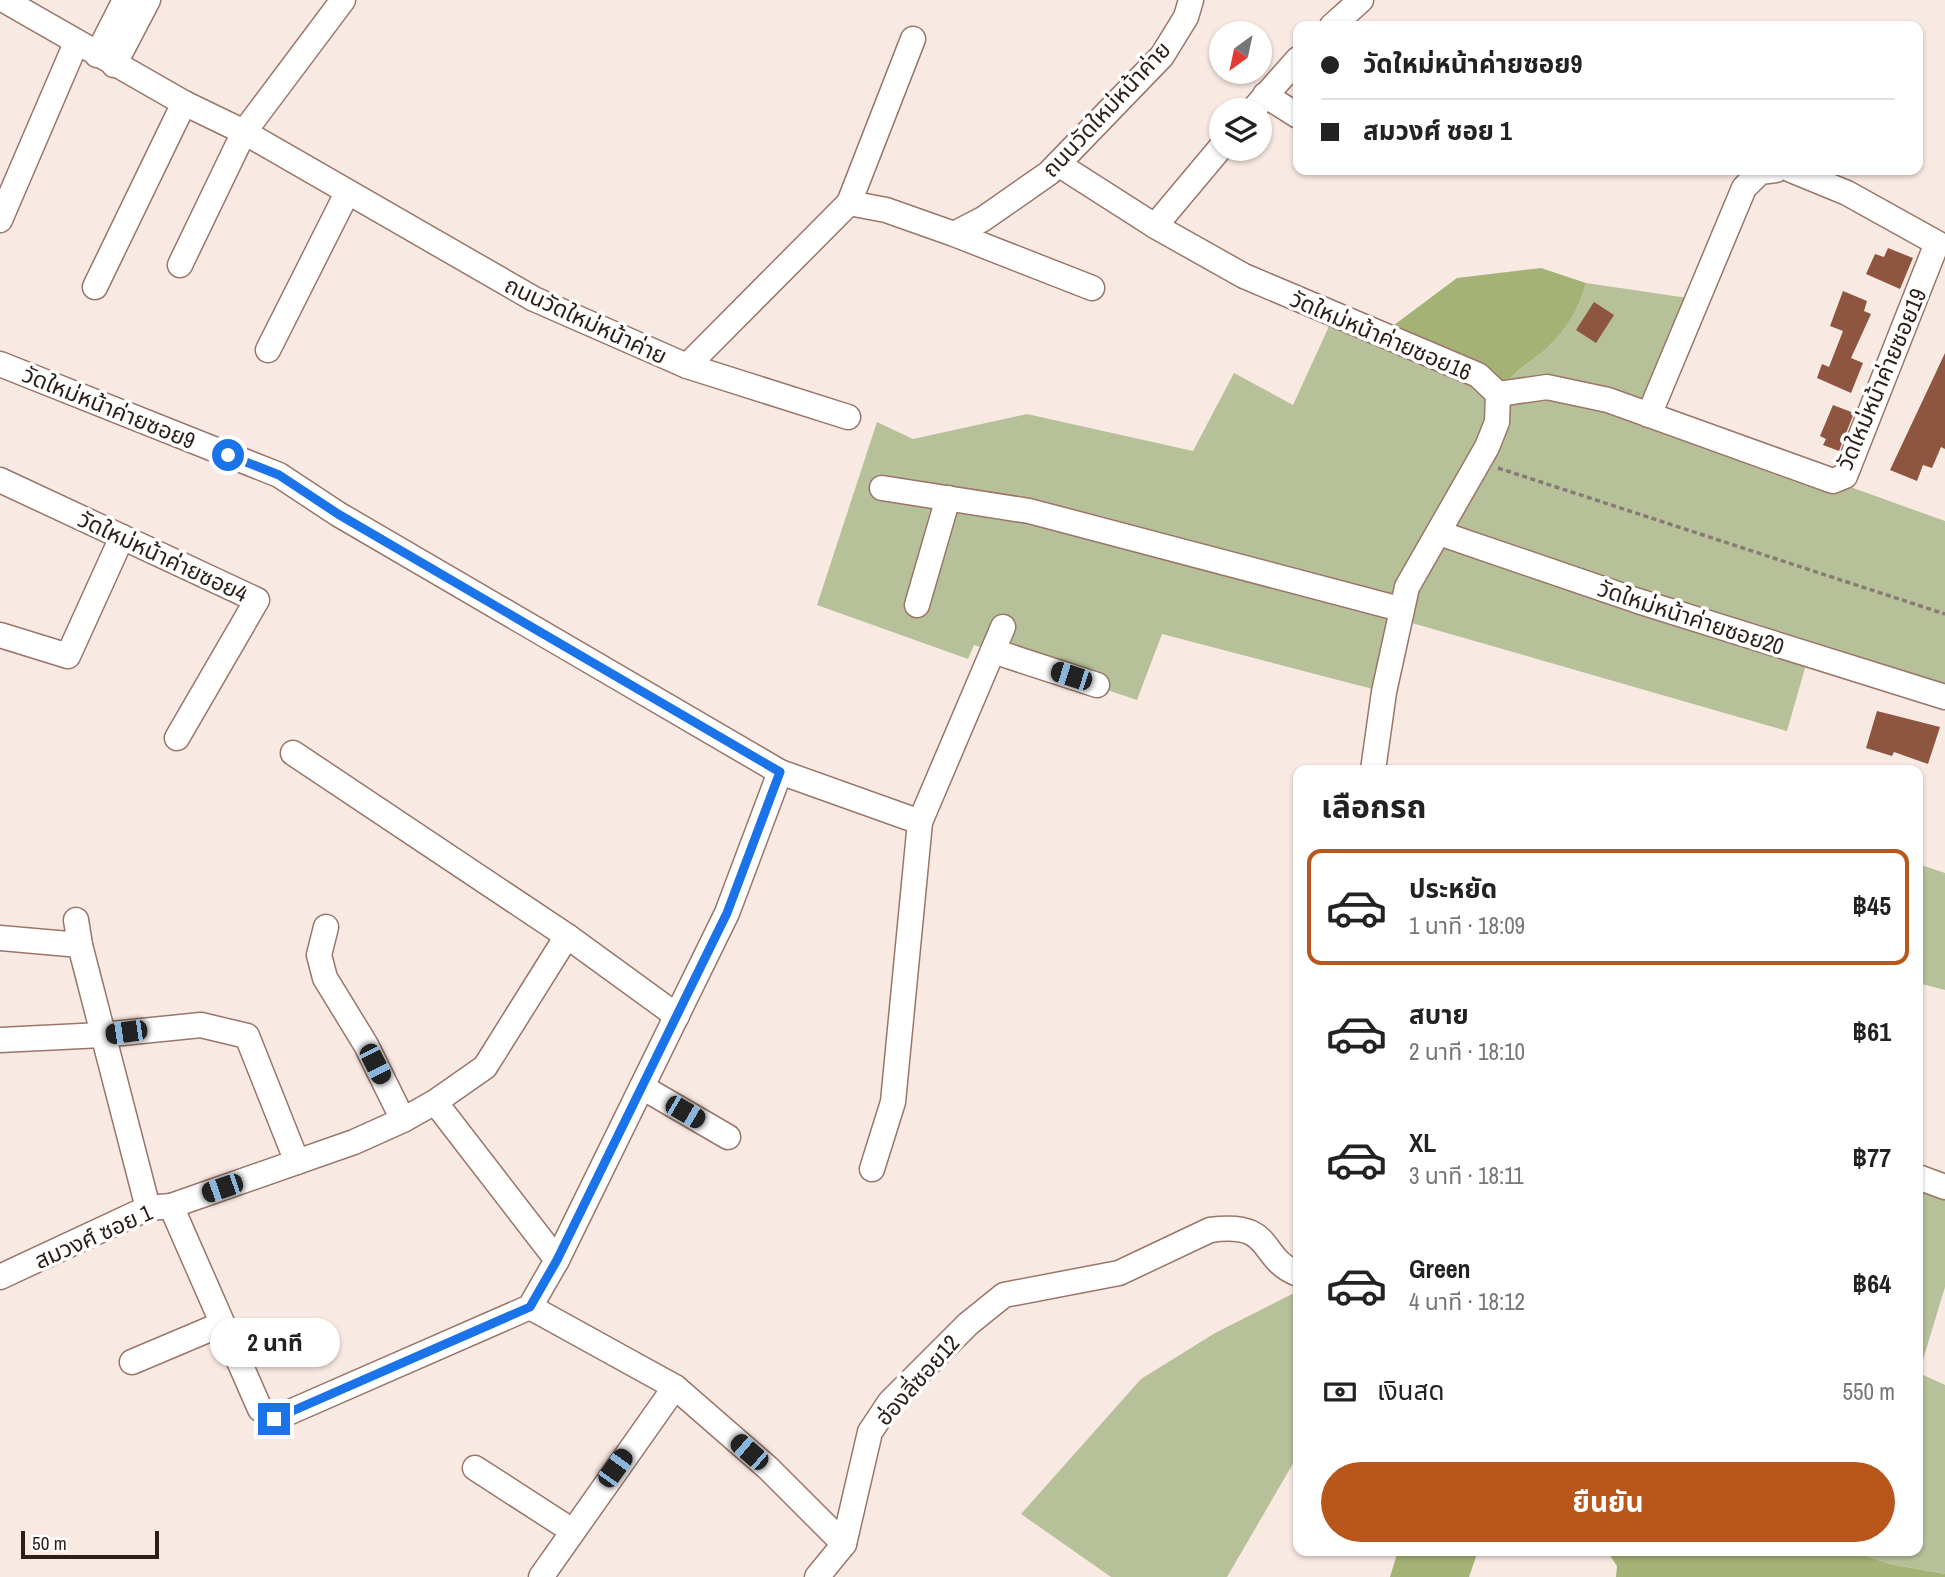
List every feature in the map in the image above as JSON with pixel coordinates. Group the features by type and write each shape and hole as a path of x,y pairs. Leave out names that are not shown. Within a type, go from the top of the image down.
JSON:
{"street":[{"name":"ถนนวัดใหม่หน้าค่าย","path":"4,0 184,103 244,132 534,299 687,366 849,203"},
{"path":"0,220 125,0"},
{"path":"96,54 148,0"},
{"path":"180,265 244,132 343,0"},
{"name":"ถนนวัดใหม่หน้าค่าย","path":"954,234 983,219 1058,164 1163,56 1186,17 1191,0"},
{"path":"1338,21 1361,0"},
{"path":"914,39 849,203 886,210 1092,288"},
{"path":"1263,98 1293,65"},
{"path":"95,287 184,103"},
{"path":"1272,107 1293,114"},
{"path":"1155,226 1209,161"},
{"name":"วัดใหม่หน้าค่ายซอย16","path":"1058,164 1155,226 1244,276 1478,375 1498,394 1497,422 1478,462 1406,587 1374,765"},
{"path":"1649,415 1744,188 1757,175"},
{"name":"วัดใหม่หน้าค่ายซอย19","path":"1498,394 1547,387 1608,400 1833,481 1845,476 1937,243 1847,193 1803,175"},
{"path":"268,350 347,193"},
{"name":"วัดใหม่หน้าค่ายซอย9","path":"0,363 279,475 338,514 780,772 920,822"},
{"path":"687,366 848,417"},
{"name":"วัดใหม่หน้าค่ายซอย4","path":"0,480 257,600 177,738"},
{"path":"882,488 1029,511 1400,609"},
{"path":"917,605 948,498"},
{"name":"วัดใหม่หน้าค่ายซอย20","path":"1439,533 1638,601 1945,697"},
{"path":"0,635 68,656 122,537"},
{"path":"872,1169 893,1102 920,822 1003,626"},
{"path":"993,651 1097,685"},
{"path":"293,753 567,936 677,1016"},
{"path":"780,772 727,913 557,1260 530,1307 675,1387 768,1468 844,1544"},
{"path":"76,920 102,1035 160,1207 297,1162 403,1121 435,1102 485,1067 567,936"},
{"path":"327,926 319,955 325,978 366,1045 403,1121"},
{"path":"0,937 80,945"},
{"path":"0,1040 102,1035 201,1025 247,1036 297,1162"},
{"path":"642,1087 728,1137"},
{"path":"435,1102 557,1260"},
{"path":"1923,1179 1945,1187"},
{"name":"สมวงศ์ ซอย 1","path":"0,1278 160,1207 222,1324 260,1409 274,1419 530,1307"},
{"name":"ฮ่องลี่ซอย12","path":"817,1577 844,1544 870,1432 890,1402 968,1324 1004,1295 1119,1273 1210,1230 1242,1228 1251,1231 1261,1237 1293,1272"},
{"path":"132,1362 222,1324"},
{"path":"541,1577 571,1530 675,1387"},
{"path":"475,1468 571,1530"}],"path":[{"path":"1478,462 1945,614"}],"green space":[{"path":"1541,268 1586,283 1584,291 1574,314 1560,335 1511,377 1498,394 1390,328 1457,278"},
{"path":"1586,283 1688,298 1650,415 1945,521 1945,697 1809,654 1787,731 1398,619 1384,692 1162,634 1137,700 974,645 968,659 817,605 877,422 913,439 1027,414 1193,451 1234,373 1293,405 1331,322 1498,393 1560,335 1574,314"},
{"path":"1923,866 1945,873 1945,990 1923,984"},
{"path":"1923,1187 1945,1195 1945,1287 1923,1360"},
{"path":"1293,1294 1293,1464 1227,1577 1111,1577 1021,1514 1141,1379 1215,1333"},
{"path":"1923,1375 1945,1385 1945,1574 1890,1564 1866,1556 1923,1556"},
{"path":"1396,1556 1476,1556 1469,1577 1390,1577"},
{"path":"1610,1556 1866,1556 1890,1564 1945,1574 1945,1577 1616,1577 1617,1566"}],"building":[{"path":"1888,248 1913,258 1900,289 1866,274 1875,254 1884,257"},
{"path":"1843,291 1867,301 1864,311 1871,314 1851,358 1863,363 1851,393 1817,378 1822,364 1829,367 1843,331 1830,326"},
{"path":"1594,302 1614,315 1596,343 1576,330"},
{"path":"1945,353 1945,449 1941,447 1932,468 1923,465 1917,481 1890,470"},
{"path":"1833,405 1854,413 1839,451 1823,445 1826,439 1820,436"},
{"path":"1877,711 1940,727 1928,764 1894,752 1892,756 1866,748"}],"route":[{"path":"228,455 279,475 338,514 780,772 727,913 557,1260 530,1307 274,1419"}]}
